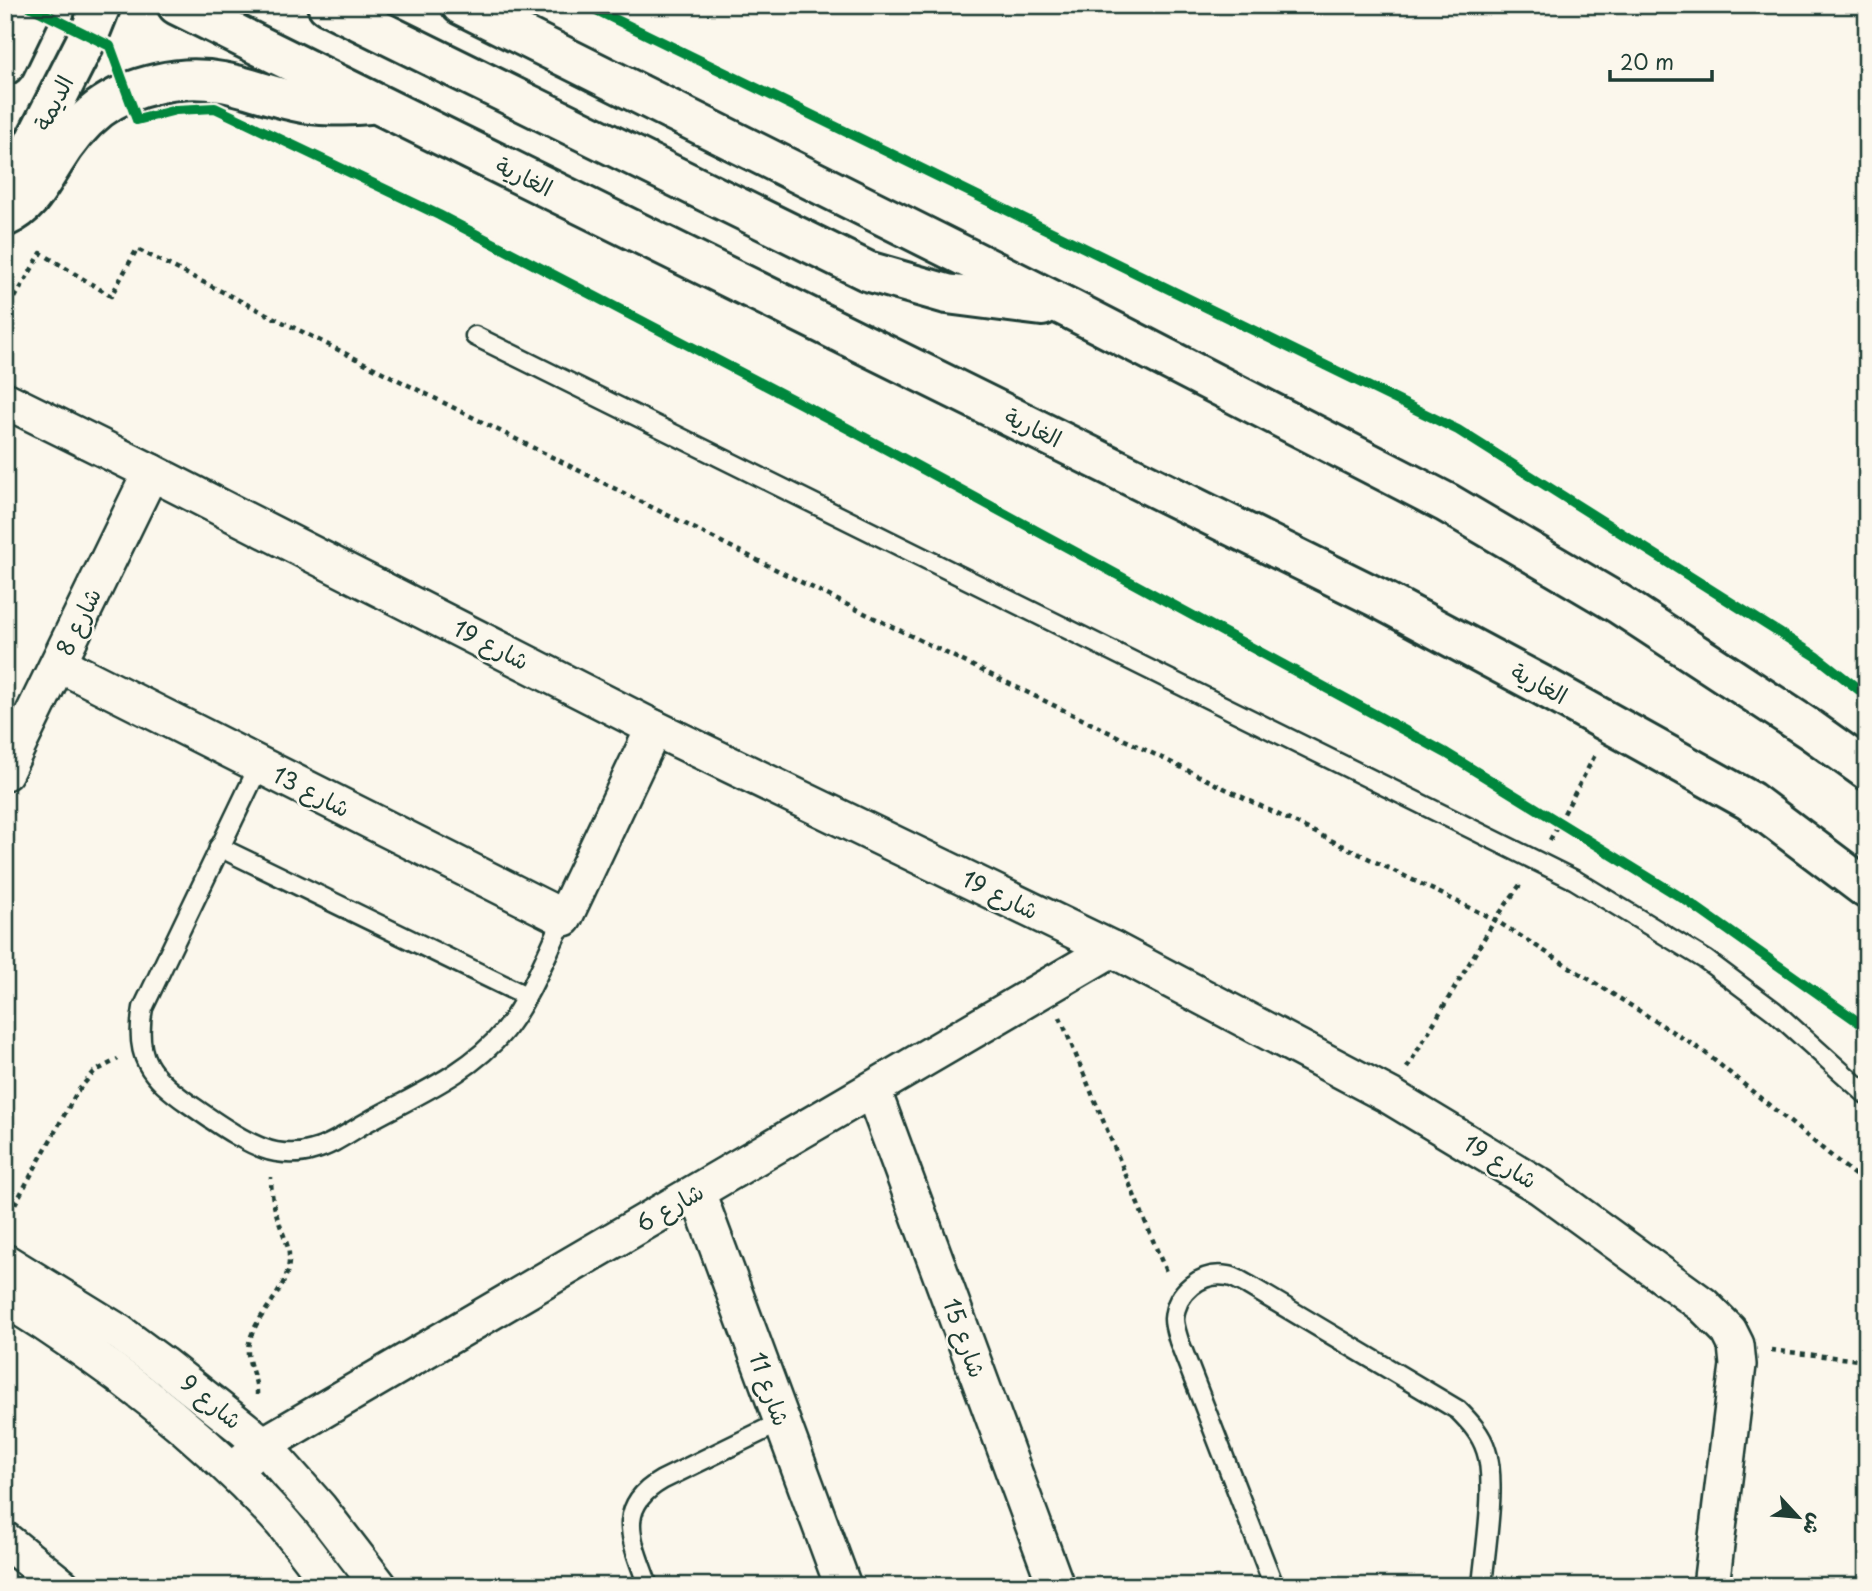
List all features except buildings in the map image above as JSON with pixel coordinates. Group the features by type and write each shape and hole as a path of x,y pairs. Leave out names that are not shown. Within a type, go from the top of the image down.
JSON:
{"main road":[{"path":"5,65 34,5"},
{"name":"الديمة","path":"5,200 89,35 101,5"},
{"name":"الغارية","path":"177,5 1366,592 1611,723 1750,802 1863,891"},
{"path":"327,5 867,271 947,294 1072,310"},
{"path":"461,5 1072,310 1447,503 1619,604 1867,770"},
{"path":"5,217 19,211 30,200 76,130 100,108 128,93 174,82 221,81 295,102 320,105 375,103"}],"street":[{"name":"شارع 19","path":"5,401 152,472 654,728 1112,949 1390,1096 1541,1187 1630,1250 1719,1319 1729,1331 1735,1345"},
{"name":"شارع 8","path":"5,772 152,472"},
{"name":"شارع 13","path":"59,664 564,918"},
{"path":"564,918 654,728"},
{"name":"شارع 6","path":"232,1470 253,1437 697,1192 1112,949"},
{"name":"شارع 15","path":"873,1091 1055,1586"},
{"name":"شارع 11","path":"697,1192 843,1586"},
{"name":"شارع 9","path":"5,1262 120,1333 253,1437 319,1508 379,1586"},
{"name":"شارع 9","path":"5,1298 118,1374 181,1423 232,1470 287,1527 332,1586"},
{"path":"1711,1586 1738,1365 1735,1345"},
{"path":"5,1540 62,1586"}],"lane":[{"path":"475,336 1575,880 1706,960 1774,1010 1867,1095"},
{"path":"259,766 143,1007 140,1024 141,1049 159,1082 248,1141 274,1152 302,1153 316,1150 464,1068 506,1029 526,996 564,918"},
{"path":"219,847 526,996"},
{"path":"1274,1586 1179,1341 1174,1321 1178,1301 1191,1285 1210,1276 1230,1276 1458,1410 1475,1428 1486,1450 1491,1474 1482,1586"},
{"path":"648,1586 630,1531 631,1515 637,1500 648,1488 662,1479 781,1422"}],"path":[{"path":"5,326 9,308 41,253 111,296 137,249 812,587 1495,920 1703,1051 1867,1185"},
{"path":"1390,1096 1495,920 1561,822 1611,723"},
{"path":"1550,816 1573,830"},
{"path":"1048,987 1178,1301"},
{"path":"5,1222 77,1092 94,1072 141,1049"},
{"path":"253,1437 257,1386 248,1357 249,1340 283,1283 290,1255 271,1191 274,1152"},
{"path":"1735,1345 1867,1361"}],"cycle path":[{"path":"27,5 110,46 137,120 176,110 215,108 439,215 847,428 1446,753 1687,901 1867,1028"},
{"path":"586,5 1458,430 1816,656 1867,696"}]}
